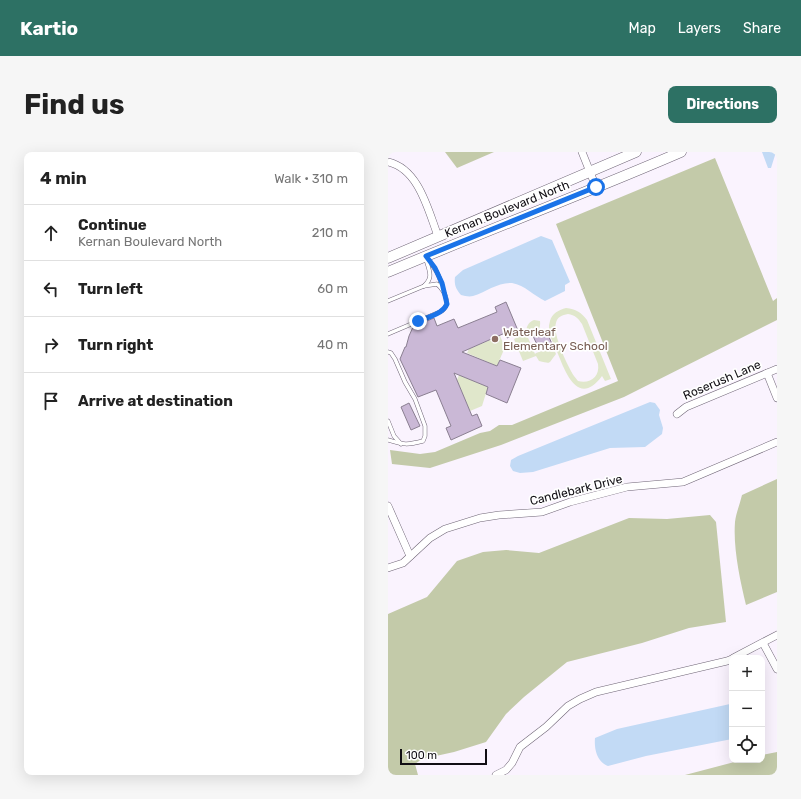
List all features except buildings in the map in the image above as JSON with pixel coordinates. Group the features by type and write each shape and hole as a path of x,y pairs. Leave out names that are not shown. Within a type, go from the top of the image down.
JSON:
{"main road":[{"name":"Kernan Boulevard North","path":"388,258 636,152"},
{"name":"Kernan Boulevard North","path":"388,272 680,152"}],"street":[{"path":"582,152 596,187"},
{"path":"388,162 402,168 417,184 438,236"},
{"name":"Roserush Lane","path":"677,414 686,407 777,369"},
{"path":"767,373 777,398"},
{"name":"Candlebark Drive","path":"388,568 403,563 430,538 445,529 480,518 542,512 626,488 683,482 777,442"},
{"path":"388,506 410,556"},
{"path":"739,655 777,635"},
{"path":"763,643 777,669"},
{"path":"496,775 506,770 512,763 520,747 546,727 568,706 580,699 596,692 729,660"}],"lane":[{"path":"424,286 430,279 431,275 426,256"},
{"path":"388,334 446,308 447,304 442,283 435,268 426,256"},
{"path":"388,302 424,286 437,284 443,291"},
{"path":"388,352 391,353 395,359 405,382 415,399 425,426 425,436 423,441 409,445 401,445 388,440"},
{"path":"388,421 394,436 401,445"}],"green space":[{"path":"445,152 494,152 457,168"},
{"path":"715,158 773,301 777,298 777,320 624,397 501,445 430,468 392,464 390,450 420,454 435,452 480,433 490,431 499,425 512,425 618,381 556,224"},
{"path":"566,308 575,310 587,320 611,379 605,381 602,376 594,385 587,388 580,388 569,378 553,342 549,329 552,316 556,312","holes":["570,314 576,317 582,324 598,364 596,376 590,380 582,382 578,381 568,365 556,334 555,328 557,319 564,315"]},
{"path":"534,320 540,321 539,329 536,333 529,335 526,331 527,327"},
{"path":"526,333 535,354 553,347 556,354 551,361 546,363 539,361 536,356 523,361 514,339"},
{"path":"500,336 505,347 497,366 467,353 469,349"},
{"path":"459,375 488,387 482,406 470,411 457,380"},
{"path":"777,479 777,592 746,605 739,575 736,553 736,515 742,495"},
{"path":"710,515 716,522 726,622 689,628 642,643 567,662 524,697 506,714 486,742 454,752 422,759 415,764 418,775 388,775 388,614 427,597 457,561 483,552 506,550 539,553 629,518 667,519"},
{"path":"777,752 777,775 685,775 731,763 765,763 765,754"}],"water":[{"path":"762,152 776,152 771,168 768,168"},
{"path":"541,236 552,240 570,282 565,285 565,291 545,301 525,288 512,283 502,284 472,296 461,295 458,291 455,285 455,277 463,270"},
{"path":"650,402 655,403 660,410 659,415 663,428 662,434 645,447 610,448 533,472 520,473 513,471 510,466 511,460 518,456"},
{"path":"729,704 729,740 646,756 608,766 601,761 597,755 595,738 617,729"}],"place":[{"name":"Waterleaf Elementary School","path":"495,339"}],"route":[{"path":"418,321 442,311 446,308 447,304 442,283 435,268 426,256 596,187"}]}
